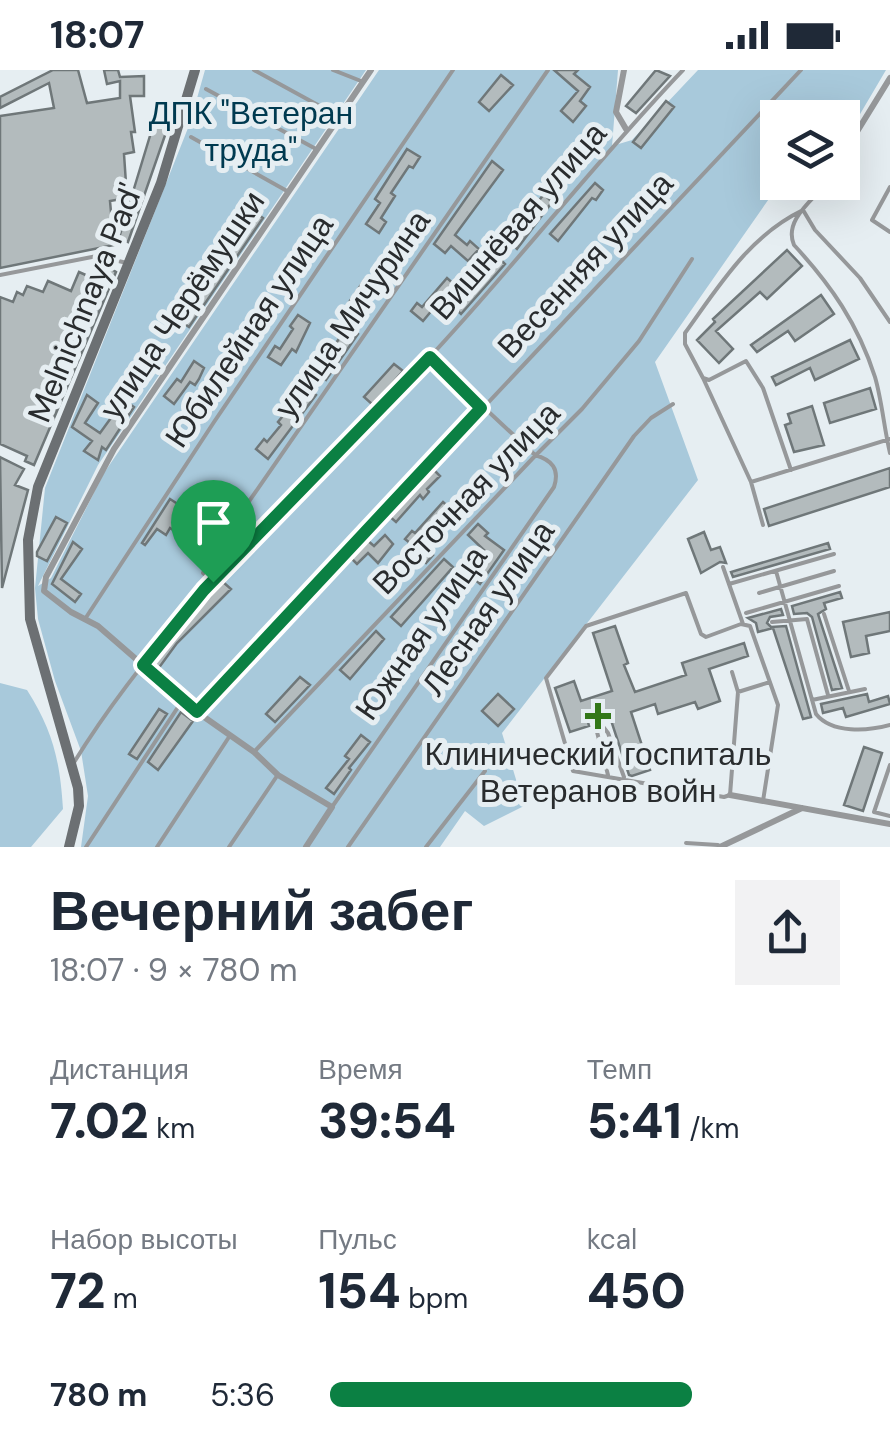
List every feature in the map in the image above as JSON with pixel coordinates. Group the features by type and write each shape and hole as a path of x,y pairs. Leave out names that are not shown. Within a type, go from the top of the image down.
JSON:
{"street":[{"name":"Melnichnaya Pad'","path":"69,847 79,806 72,764 30,619 28,540 38,487 160,183 195,70"},
{"name":"улица Черёмушки","path":"85,619 44,591 46,576 108,459 372,70"},
{"path":"624,70 616,112 626,129"},
{"path":"860,127 890,78"},
{"path":"85,619 278,775 332,806"},
{"path":"730,795 890,824"},
{"name":"Южная улица","path":"306,847 332,806"},
{"path":"721,846 803,808"}],"lane":[{"path":"254,70 339,117"},
{"path":"333,70 364,82"},
{"name":"Юбилейная улица","path":"85,619 453,70"},
{"name":"улица Мичурина","path":"213,582 203,573 216,548 548,70"},
{"name":"Вишнёвая улица","path":"143,665 213,582 430,357 626,129 682,70"},
{"name":"Весенняя улица","path":"197,712 801,70"},
{"path":"206,89 316,149"},
{"path":"191,137 289,192"},
{"path":"890,187 872,220 890,232"},
{"path":"812,200 791,228 790,236 794,246 842,300 856,326 876,378 890,453"},
{"path":"803,210 815,230 860,278 890,322"},
{"path":"763,525 751,482 684,344 685,333 759,237 803,210"},
{"path":"0,275 96,256 128,264"},
{"name":"Восточная улица","path":"254,752 582,410 618,367 692,259"},
{"path":"430,357 535,456"},
{"path":"703,378 709,380 746,361 763,388 791,470"},
{"name":"Лесная улица","path":"348,847 634,436 651,418 673,404"},
{"path":"751,482 888,439"},
{"name":"Южная улица","path":"332,806 554,486 558,475 554,465 535,456"},
{"path":"730,584 834,554"},
{"path":"723,567 743,624"},
{"path":"776,570 812,700 822,721 848,729 890,725"},
{"path":"758,594 834,571"},
{"path":"746,613 839,586"},
{"path":"732,672 738,692 730,795 574,770 546,678 586,626 686,593 706,637 743,624 750,626 778,705 763,801"},
{"path":"824,614 848,690"},
{"path":"772,622 807,618 828,696"},
{"path":"72,764 104,712 143,665"},
{"path":"738,692 770,682"},
{"path":"812,700 864,689"},
{"path":"86,847 184,698"},
{"path":"608,775 598,743 596,728 601,724 624,778"},
{"path":"157,847 229,737"},
{"path":"890,766 874,812 890,816"},
{"path":"426,847 485,771"},
{"path":"230,847 278,775"},
{"path":"686,843 721,846"}],"green space":[{"name":"ДПК \"Ветеран труда\"","path":"205,70 366,70 98,465 38,586 51,578 104,473 379,70 618,70 612,146 632,140 698,70 886,70 860,114 860,100 760,100 760,200 768,200 655,362 698,480 502,733 524,806 484,826 465,811 440,847 81,847 88,796 81,751 55,681 38,619 35,588 45,488 190,123"},
{"path":"0,683 27,690 49,733 60,776 63,809 31,847 0,847"}],"building":[{"path":"53,70 78,70 87,103 120,98 120,81 107,84 104,70 118,70 120,77 144,76 144,96 130,96 135,132 131,132 134,152 124,154 127,198 110,201 114,245 0,268 0,116 54,108 49,83 0,108 0,97"},
{"path":"554,70 578,70 574,74 590,87 580,101 586,106 573,122 561,111 578,91"},
{"path":"656,70 670,76 636,113 626,106"},
{"path":"501,75 513,85 489,111 479,102"},
{"path":"666,101 674,107 641,148 633,142"},
{"path":"156,116 170,121 128,242 119,238"},
{"path":"407,149 420,157 391,193 395,196 381,218 386,222 379,233 366,224 380,203 375,199"},
{"path":"492,161 503,170 455,235 479,249 468,261 451,246 445,253 434,244"},
{"path":"595,183 603,190 558,241 550,234"},
{"path":"544,194 552,202 517,249 508,241"},
{"path":"252,210 263,218 189,327 176,318"},
{"path":"787,250 802,266 767,299 760,292 716,331 733,349 719,363 697,340 715,322 713,319"},
{"path":"498,257 505,264 461,314 443,297 423,321 411,311 417,303 422,307 447,278 464,293"},
{"path":"104,264 116,272 34,465 25,461 27,456 0,444 0,297 13,302 17,292 23,295 27,286 43,292 48,281 71,291 79,272 97,280"},
{"path":"365,279 377,290 357,319 345,308"},
{"path":"821,295 834,314 795,341 788,331 757,352 751,345"},
{"path":"298,315 310,323 296,352 292,349 281,365 268,357 275,346 280,349"},
{"path":"348,325 358,334 326,380 317,372"},
{"path":"850,340 859,359 815,380 810,368 776,385 772,377"},
{"path":"194,361 204,368 199,379 195,385 190,382 174,404 164,396 177,379 181,382"},
{"path":"394,364 403,371 373,405 364,397"},
{"path":"306,387 316,395 268,459 256,449 281,425 278,422"},
{"path":"870,388 876,409 830,423 824,403"},
{"path":"87,395 98,403 85,423 100,433 124,400 134,407 106,450 102,447 98,460 84,451 92,441 72,427"},
{"path":"812,406 824,445 794,452 785,425 791,423 788,414"},
{"path":"0,457 24,469 15,485 28,490 2,588"},
{"path":"890,468 890,487 769,526 764,509"},
{"path":"433,469 440,476 427,489 429,492 423,499 420,495 396,522 389,516"},
{"path":"170,499 184,508 178,517 195,528 188,540 170,528 166,535 157,529 145,545 142,543"},
{"path":"443,502 455,513 422,545 433,555 426,563 417,555 420,551 405,539"},
{"path":"56,517 67,523 47,561 37,552"},
{"path":"478,524 488,533 485,536 504,550 480,584 473,578 482,567 477,564 486,552 468,535"},
{"path":"704,532 711,550 720,547 726,563 720,562 701,573 688,539"},
{"path":"385,535 393,544 378,563 368,553 357,564 350,557 367,540 374,546"},
{"path":"73,542 82,549 61,579 81,594 75,602 52,584"},
{"path":"828,543 830,549 733,577 731,572"},
{"path":"444,559 453,567 401,626 391,617"},
{"path":"223,582 231,589 177,643 158,669 151,663"},
{"path":"840,592 842,598 824,603 826,609 818,614 842,688 832,690 812,617 807,613 794,614 792,606"},
{"path":"781,609 783,615 770,617 767,623 771,627 786,626 811,717 803,719 773,628 758,632 756,623 748,618"},
{"path":"890,612 890,631 866,636 869,653 851,657 843,622"},
{"path":"615,626 635,692 686,675 682,663 744,643 748,656 709,669 720,701 698,709 695,702 658,714 655,704 631,712 650,770 632,776 608,711 587,718 589,726 570,732 555,688 574,681 581,701 612,691 593,633"},
{"path":"376,631 384,639 350,679 340,670"},
{"path":"300,677 310,685 275,722 266,714"},
{"path":"498,694 514,709 498,726 482,711"},
{"path":"867,694 869,702 888,696 890,704 846,717 843,708 823,713 821,704"},
{"path":"159,709 167,714 137,759 129,754"},
{"path":"181,712 193,721 158,770 148,762"},
{"path":"361,735 370,742 334,794 326,788 349,759 345,756"},
{"path":"864,747 882,753 863,811 844,805"}],"place":[{"name":"Клинический госпиталь Ветеранов войн","path":"598,716"}],"route":[{"path":"430,357 481,408 197,712 143,665 213,582 430,357"}]}
